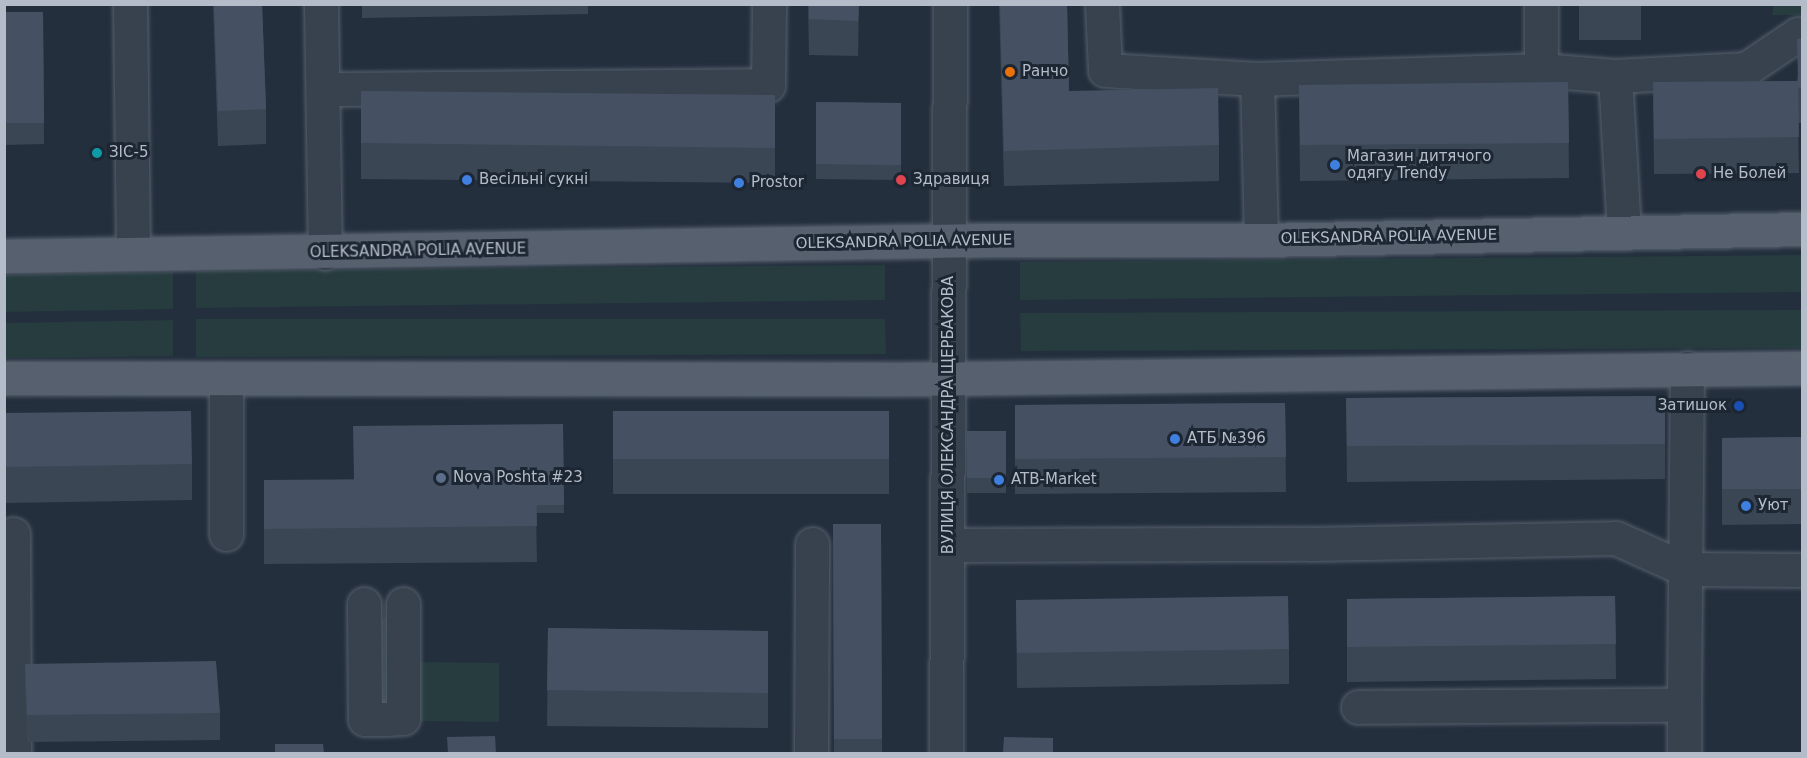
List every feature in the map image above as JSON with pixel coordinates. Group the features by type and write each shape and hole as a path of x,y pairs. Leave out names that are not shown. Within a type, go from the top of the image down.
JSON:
{"main road":[{"name":"OLEKSANDRA POLIA AVENUE","path":"4,256 325,253 948,241 1262,240 1803,228"},
{"path":"4,378 226,380 950,378 1803,368"}],"street":[{"path":"130,4 133,254"},
{"path":"321,4 325,253"},
{"path":"324,89 768,85 769,4"},
{"name":"ВУЛИЦЯ ОЛЕКСАНДРА ЩЕРБАКОВА","path":"946,753 950,378 948,241 950,4"},
{"path":"1102,4 1105,70 1257,79 1541,70 1615,76 1746,69 1798,34 1803,34"},
{"path":"1541,4 1541,70"},
{"path":"1615,76 1624,233"},
{"path":"1257,79 1262,240"},
{"path":"1684,753 1687,368"},
{"path":"226,380 226,534"},
{"path":"13,534 14,753"},
{"path":"949,545 1298,544 1616,538 1685,569 1803,570"},
{"path":"811,753 812,544"},
{"path":"363,604 365,719 403,718 403,604"},
{"path":"1358,707 1684,705"}],"green space":[{"path":"1774,5 1802,5 1802,15 1772,15"},
{"path":"1802,255 1802,292 1020,300 1020,262"},
{"path":"885,265 885,300 196,308 196,271"},
{"path":"173,272 173,309 5,312 5,275"},
{"path":"1802,310 1802,348 1021,351 1020,313"},
{"path":"196,319 885,319 886,354 196,357"},
{"path":"173,320 173,356 5,358 5,323"},
{"path":"375,617 393,618 392,702 375,702"},
{"path":"420,662 499,663 499,722 419,721"}],"building":[{"path":"214,4 262,4 266,109 218,111"},
{"path":"809,4 859,4 858,21 809,19"},
{"path":"1000,4 1067,4 1069,91 1218,88 1219,145 1004,151"},
{"path":"4,12 43,12 44,123 4,123"},
{"path":"1797,39 1803,39 1803,88 1798,88 1799,137 1654,139 1653,82 1798,81"},
{"path":"1568,82 1569,143 1300,145 1299,85"},
{"path":"361,91 775,95 775,148 361,143"},
{"path":"816,102 901,103 901,165 816,164"},
{"path":"1665,396 1665,444 1347,446 1346,398"},
{"path":"1285,403 1286,457 1015,459 1015,405"},
{"path":"191,411 192,464 4,467 4,413"},
{"path":"613,411 889,411 889,459 613,459"},
{"path":"563,424 564,505 536,505 536,478 354,480 353,426"},
{"path":"966,431 1006,431 1006,478 967,478"},
{"path":"1803,437 1803,489 1722,489 1722,438"},
{"path":"536,478 537,526 264,529 264,480"},
{"path":"833,524 881,524 882,739 834,739"},
{"path":"1288,596 1289,649 1017,653 1016,600"},
{"path":"1615,596 1616,644 1347,647 1347,599"},
{"path":"548,628 768,631 768,693 547,690"},
{"path":"216,661 220,713 27,715 25,664"},
{"path":"495,736 496,753 448,753 447,737"},
{"path":"1004,737 1053,738 1053,753 1003,753"},
{"path":"275,744 323,744 324,753 275,753"}],"place":[{"name":"Ранчо","path":"1010,72"},
{"name":"ЗІС-5","path":"97,153"},
{"name":"Магазин дитячого одягу Trendy","path":"1335,165"},
{"name":"Не Болей","path":"1701,174"},
{"name":"Весільні сукні","path":"467,180"},
{"name":"Здравиця","path":"901,180"},
{"name":"Prostor","path":"739,183"},
{"name":"Затишок","path":"1739,406"},
{"name":"АТБ №396","path":"1175,439"},
{"name":"Nova Poshta #23","path":"441,478"},
{"name":"ATB-Market","path":"999,480"},
{"name":"Уют","path":"1746,506"}]}
